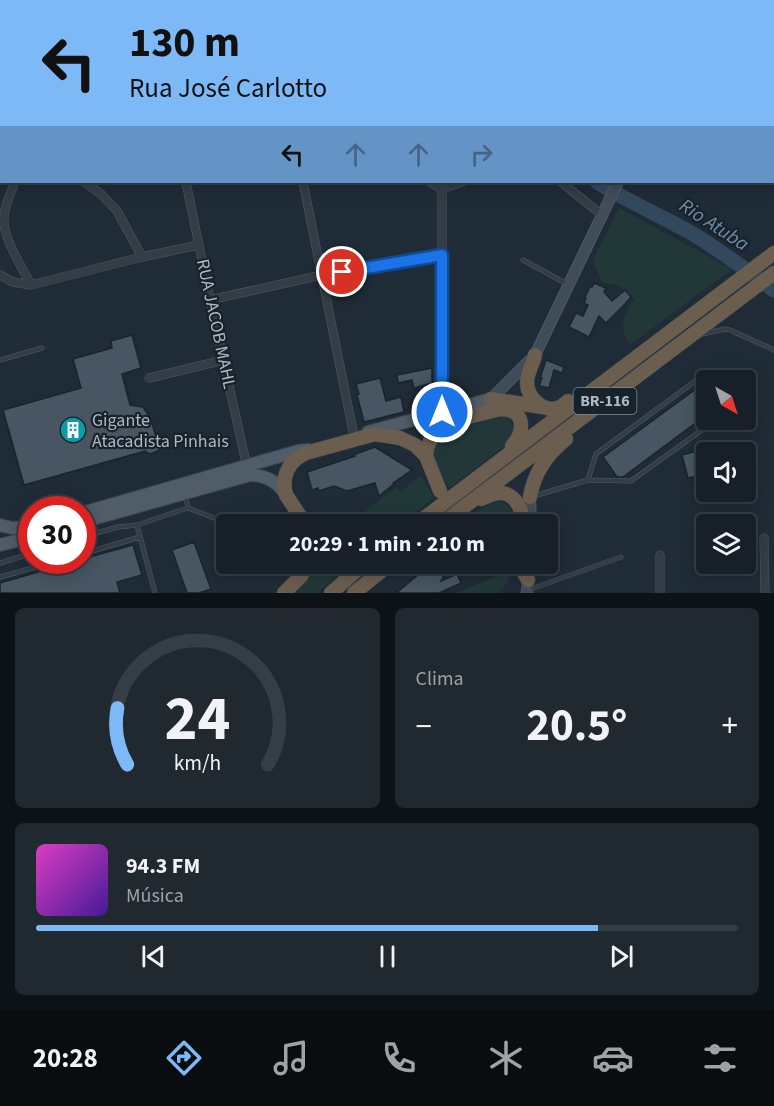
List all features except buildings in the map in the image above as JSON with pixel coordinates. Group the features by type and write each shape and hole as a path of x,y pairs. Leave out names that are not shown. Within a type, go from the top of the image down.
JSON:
{"highway":[{"name":"BR-116","path":"429,514 771,256"},
{"name":"BR-116","path":"454,514 774,273"},
{"path":"491,399 544,407 560,407 628,355 681,324"},
{"path":"530,497 540,469 562,441 644,380 689,337"},
{"path":"536,355 528,378 528,388 535,402 544,407"},
{"path":"426,456 433,434 444,423 507,409 518,417 522,430 514,444 496,462"},
{"path":"299,514 286,495 284,486 284,478 290,465 301,455 375,434 400,438 421,450 426,456 440,491"},
{"path":"465,506 493,494 502,493 517,502 521,514"},
{"path":"284,593 302,574"},
{"path":"331,593 353,574"},
{"path":"354,593 378,574"},
{"path":"522,574 526,589"}],"main road":[{"path":"96,509 298,451 328,447 354,436 491,399 536,355 618,183"},
{"path":"96,518 250,475 272,480 286,495"},
{"path":"530,497 531,514"},
{"path":"0,525 18,528"},
{"path":"0,545 18,540"},
{"path":"526,589 530,574"}],"street":[{"path":"15,183 7,203 4,225 9,241 31,285"},
{"path":"85,183 117,210 142,257"},
{"name":"RUA JACOB MAHL","path":"186,183 247,467"},
{"path":"303,183 354,436"},
{"path":"432,183 442,189 459,183"},
{"path":"563,183 604,210"},
{"path":"442,189 442,412"},
{"path":"0,275 13,282 31,285 199,245"},
{"path":"210,300 322,275 442,255"},
{"path":"149,378 224,360"},
{"path":"764,538 765,593"},
{"path":"660,555 660,593"}],"lane":[{"path":"523,260 569,285"},
{"path":"689,337 725,329 774,350"},
{"path":"0,360 42,348"},
{"path":"588,480 596,454 696,380"},
{"path":"530,497 588,480 632,481 702,430"},
{"path":"185,494 188,508"},
{"path":"96,533 118,526 137,525 188,508 216,519"},
{"path":"137,525 155,593"},
{"path":"96,550 140,537"},
{"path":"0,563 18,557"},
{"path":"526,589 621,557"},
{"path":"0,577 18,572"}],"green space":[{"path":"619,208 732,269 630,345 624,332 623,321 634,299 620,287 602,283 593,260"},
{"path":"499,416 506,417 514,425 511,441 449,488 436,469 433,457 433,446 437,437 445,429"},
{"path":"421,475 434,498 413,514 362,514 396,487 400,492"},
{"path":"499,501 506,505 512,514 473,514"},
{"path":"310,574 334,574 336,577 317,593 293,593"},
{"path":"503,574 506,574 509,579 498,593 456,593"}],"waterway":[{"name":"Rio Atuba","path":"599,183 686,230 720,251 774,290"}],"place":[{"name":"Gigante Atacadista Pinhais","path":"73,430"}],"route":[{"path":"342,272 442,255 442,412"}]}
